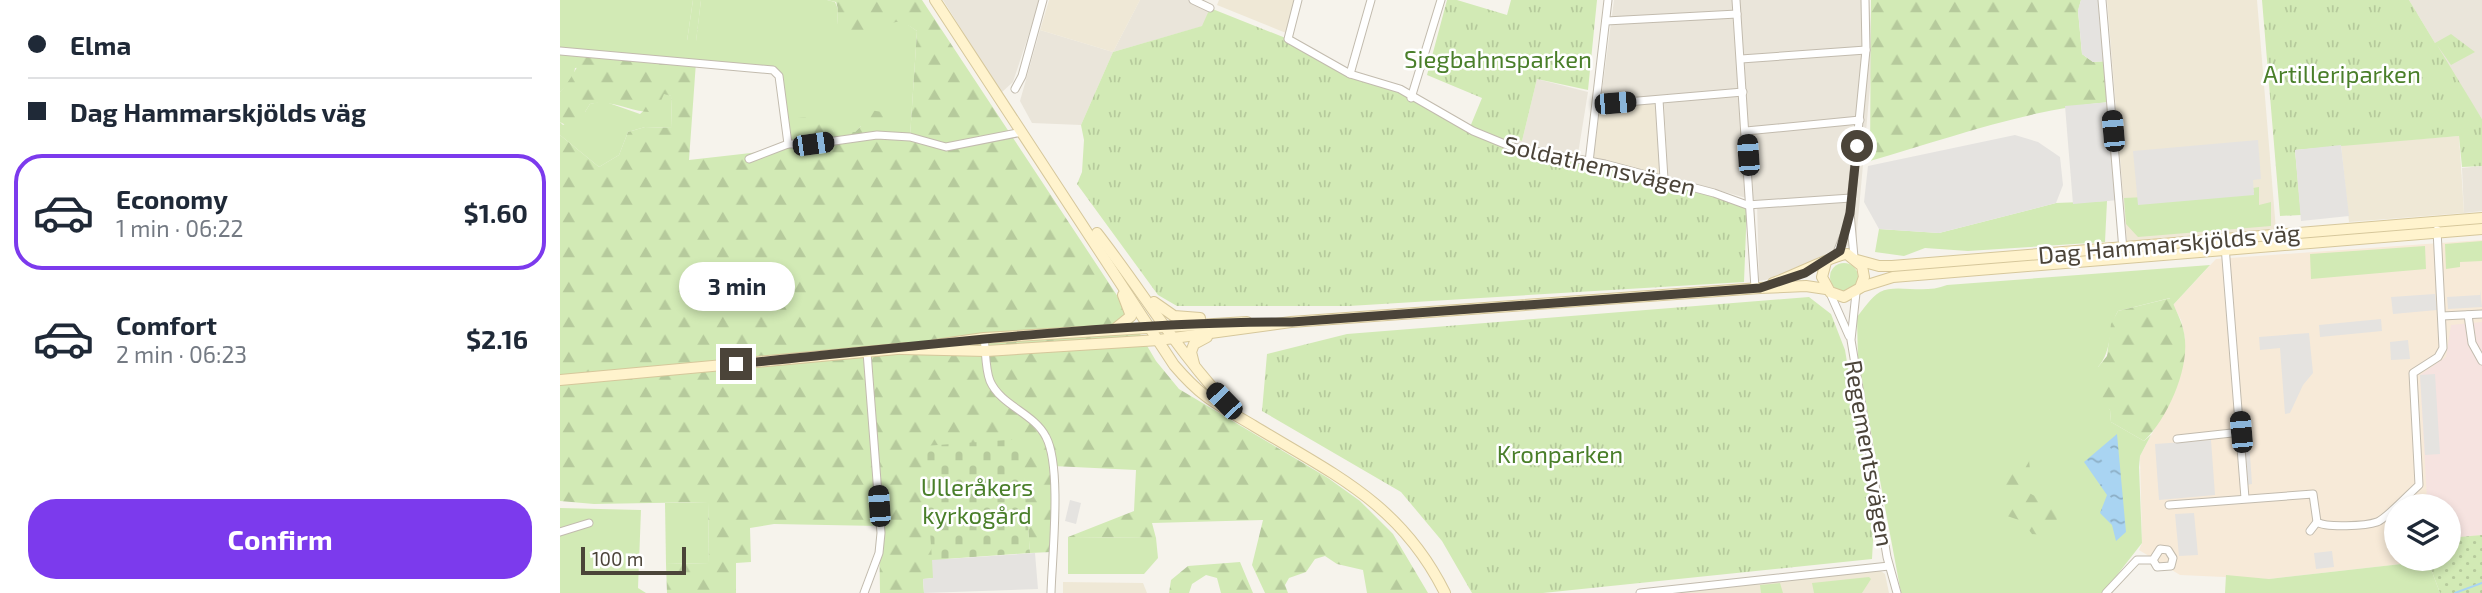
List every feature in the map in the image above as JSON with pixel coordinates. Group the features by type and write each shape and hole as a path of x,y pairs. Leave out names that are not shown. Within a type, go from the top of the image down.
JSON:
{"main road":[{"path":"935,0 1174,365"},
{"path":"1047,169 1145,295 1195,370 1241,418"},
{"name":"Dag Hammarskjölds väg","path":"1858,290 1893,277 2123,253 2437,226 2482,218"},
{"name":"Dag Hammarskjölds väg","path":"2437,226 2482,229"},
{"name":"Dag Hammarskjölds väg","path":"1856,258 1879,266 1892,266 2123,253"},
{"path":"560,380 902,349 984,338 1292,322 1758,288 1806,286 1844,297 1858,290 1864,273 1856,258 1831,259 1758,288"},
{"path":"1828,291 1822,277 1831,259"},
{"path":"1112,331 1131,316 1118,279"},
{"path":"1145,295 1174,316 1226,326"},
{"path":"902,349 986,351 1159,340 1226,326"},
{"path":"1195,370 1191,352 1194,344 1226,326"},
{"path":"1128,342 1156,350 1174,365 1198,392 1347,482 1378,504 1412,537 1445,593"}],"street":[{"path":"1015,89 1022,76 1043,0"},
{"path":"1193,0 1210,8"},
{"name":"Soldathemsvägen","path":"1298,0 1288,39 1350,74 1387,84 1497,142 1664,179 1752,205 1794,205 1851,198"},
{"path":"1350,74 1371,0"},
{"path":"1411,97 1441,0"},
{"path":"1589,162 1608,0"},
{"path":"1736,0 1754,264 1758,288"},
{"path":"1831,259 1845,240 1850,213 1866,50 1864,0"},
{"path":"2102,0 2123,253"},
{"path":"1606,21 1737,14"},
{"path":"1741,60 1866,50"},
{"path":"560,51 773,70 779,76 788,144"},
{"path":"1597,102 1659,100 1743,92"},
{"path":"1659,100 1664,179"},
{"path":"1746,131 1860,120"},
{"path":"749,159 788,144 813,144 877,135 910,137 946,147 1022,132"},
{"path":"1850,213 1856,258"},
{"path":"2317,522 2324,526 2378,522 2419,485 2413,373 2438,357 2443,348 2437,226"},
{"path":"2225,244 2245,498"},
{"name":"Regementsvägen","path":"1851,340 1858,290"},
{"name":"Regementsvägen","path":"1828,291 1851,340 1889,566 1897,593"},
{"path":"2442,316 2482,314"},
{"path":"2468,315 2472,343 2482,360"},
{"path":"984,338 988,374 997,392 1036,424 1049,443 1053,480 1051,593"},
{"path":"866,592 879,553 881,533 867,352"},
{"path":"2177,439 2241,432"},
{"path":"2169,505 2313,494 2317,522 2310,531"},
{"path":"560,532 589,523"},
{"path":"2106,593 2137,560 2153,560"},
{"name":"Regementsvägen","path":"1640,593 1889,566"}],"shaded area":[{"path":"943,0 1040,0 1013,82 1001,93"},
{"path":"1049,0 1140,0 1113,52 1040,30"},
{"path":"1140,0 1193,0 1210,8 1203,26 1113,52"},
{"path":"1219,0 1295,0 1286,33 1217,5"},
{"path":"1614,0 1869,0 1873,54 1856,242 1818,262 1777,278 1759,281 1757,201 1668,176 1664,105 1601,99"},
{"path":"2081,0 2102,0 2107,61 2093,62 2082,54 2078,10"},
{"path":"2107,0 2257,0 2276,230 2127,242"},
{"path":"2409,0 2482,0 2482,119 2467,96"},
{"path":"1040,30 1113,52 1081,125 1032,123 1020,101"},
{"path":"1537,79 1588,92 1577,160 1512,147 1515,140 1522,141"},
{"path":"1601,99 1664,105 1668,176 1593,160"},
{"path":"2110,102 2119,200 2073,204 2065,106"},
{"path":"2015,135 2038,142 2060,157 2063,185 2056,203 1939,233 1879,229 1864,202 1868,166"},
{"path":"2459,136 2464,213 2349,222 2341,145"},
{"path":"2258,140 2261,179 2253,180 2254,195 2138,205 2133,151"},
{"path":"2341,145 2349,216 2301,221 2295,150"},
{"path":"2482,166 2482,211 2464,213 2462,168"},
{"path":"2482,240 2482,535 2461,537 2461,494 2384,494 2384,566 2269,579 2180,575 2139,550 2142,543 2140,456 2164,411 2185,338 2181,320 2173,305 2216,259"},
{"path":"2480,289 2482,307 2448,309 2447,297 2480,295"},
{"path":"2435,294 2437,310 2393,314 2391,297"},
{"path":"2381,319 2382,331 2320,337 2319,325"},
{"path":"2482,322 2482,535 2461,537 2461,494 2427,494 2420,375 2446,357 2451,325"},
{"path":"2309,333 2313,373 2303,385 2290,413 2285,414 2280,348 2260,350 2259,337"},
{"path":"2408,340 2410,359 2391,360 2390,342"},
{"path":"2435,374 2440,454 2425,455 2420,375"},
{"path":"2211,440 2215,495 2159,500 2155,444"},
{"path":"2244,441 2249,441 2252,484 2247,485"},
{"path":"1070,500 1081,503 1076,524 1065,521"},
{"path":"2194,513 2198,555 2179,556 2175,514"},
{"path":"2332,551 2334,567 2316,569 2314,553"},
{"path":"1035,553 1038,589 924,593 923,579 933,578 932,560"},
{"path":"1875,567 1885,574 1889,593 1640,593"},
{"path":"1063,582 1143,583 1147,593 1063,593"}],"green space":[{"path":"560,0 693,0 687,41 696,41 701,0 827,0 835,2 838,9 837,25 894,20 904,22 917,31 910,137 861,126 855,132 834,132 830,126 783,121 779,76 773,70 674,60 575,68 573,79 560,92"},
{"path":"693,0 701,0 696,42 687,41"},
{"path":"827,0 922,0 1120,300 1156,361 1179,389 1328,478 1360,501 1393,534 1428,593 1367,593 1363,570 1337,564 1325,556 1315,559 1306,572 1289,578 1285,585 1288,593 1265,593 1252,565 1263,520 1152,523 1156,538 1068,537 1134,511 1136,470 1053,466 1051,552 1030,553 1021,439 934,578 923,579 924,593 880,593 879,526 774,524 750,528 751,562 736,563 736,593 667,593 666,564 709,563 708,502 594,504 560,501 560,135 599,167 619,155 628,132 645,127 672,128 671,96 664,94 656,112 607,103 590,104 585,112 588,115 586,125 573,129 560,122 560,92 587,53 696,62 689,160 776,150 788,143 783,121 803,117 826,117 834,132 855,132 861,126 863,116 870,110 882,112 890,121 891,136 910,137 917,31 897,22 871,32 845,28 837,25 836,2"},
{"name":"Siegbahnsparken","path":"1447,0 1457,0 1507,15 1511,0 1597,0 1588,90 1537,79 1522,141 1515,139 1512,145 1470,127 1482,98 1427,75"},
{"path":"1871,0 2081,0 2078,11 2082,54 2093,62 2107,61 2110,102 2019,118 1870,161"},
{"name":"Artilleriparken","path":"2262,0 2409,0 2435,43 2451,34 2475,52 2451,65 2437,45 2482,119 2482,166 2462,167 2459,136 2295,150 2301,215 2280,216"},
{"path":"1210,8 1288,39 1350,74 1387,84 1497,142 1605,165 1747,205 1744,282 1349,306 1177,306 1158,295 1077,184 1082,172 1084,140 1081,125 1113,52 1202,26"},
{"path":"664,93 671,96 672,128 645,127 628,132 619,155 599,167 560,135 560,122 563,125 585,112 590,104 603,101 640,114"},
{"path":"2259,187 2259,205 2271,202 2271,226 2138,237 2126,224 2124,198 2254,192 2253,188"},
{"path":"2107,201 2105,242 1968,251 1925,248 1904,256 1875,252 1879,229 1939,233 2056,203"},
{"path":"2482,241 2482,261 2460,262 2460,267 2446,269 2445,244"},
{"path":"2425,246 2426,269 2311,279 2310,254"},
{"path":"1844,263 1854,267 1858,277 1854,287 1844,291 1834,287 1830,277 1834,267"},
{"path":"2210,265 2173,305 2170,298 2118,311 2106,354 2098,367 2103,403 2110,410 2111,422 2144,441 2151,435 2140,456 2139,467 2142,543 2103,593 1901,593 1858,362 1857,317 1870,300 1880,292 1894,289 1929,289 1947,285"},
{"name":"Kronparken","path":"1809,297 1831,314 1845,350 1874,523 1872,559 1543,593 1472,593 1442,541 1401,492 1262,411 1267,354 1347,334"},
{"path":"2171,298 2184,334 2183,366 2168,408 2144,441 2111,422 2110,410 2093,399 2098,367 2107,356 2111,324 2118,311"},
{"name":"Ulleråkers kyrkogård","path":"1022,439 1030,553 932,560 924,446"},
{"path":"2023,456 2029,460 2031,479 2027,492 2055,506 2057,520 2050,530 2041,534 2032,534 2022,521 2007,516 2005,508 2007,474 2016,460"},
{"path":"708,502 709,563 666,564 665,503"},
{"path":"560,508 641,510 638,588 646,593 560,593"},
{"path":"2482,535 2482,593 2440,593 2432,571 2461,571 2461,537"},
{"path":"1068,537 1156,538 1158,558 1144,574 1068,574"},
{"path":"1240,562 1253,593 1221,593 1217,578 1206,575 1192,584 1189,593 1169,593 1171,580 1188,566"},
{"path":"2384,566 2384,571 2432,571 2440,593 2225,593 2226,575 2269,579"},
{"path":"1869,577 1871,579 1862,593 1814,593 1812,583"},
{"path":"1780,583 1783,593 1761,593 1760,585"}],"water":[{"path":"2117,434 2126,532 2116,541 2112,525 2100,513 2107,495 2084,462"}],"waterway":[{"path":"2455,593 2482,583"}],"route":[{"path":"736,364 902,349 984,338 1227,322 1292,322 1760,288 1805,273 1836,256 1840,251 1850,213 1857,146"}]}
